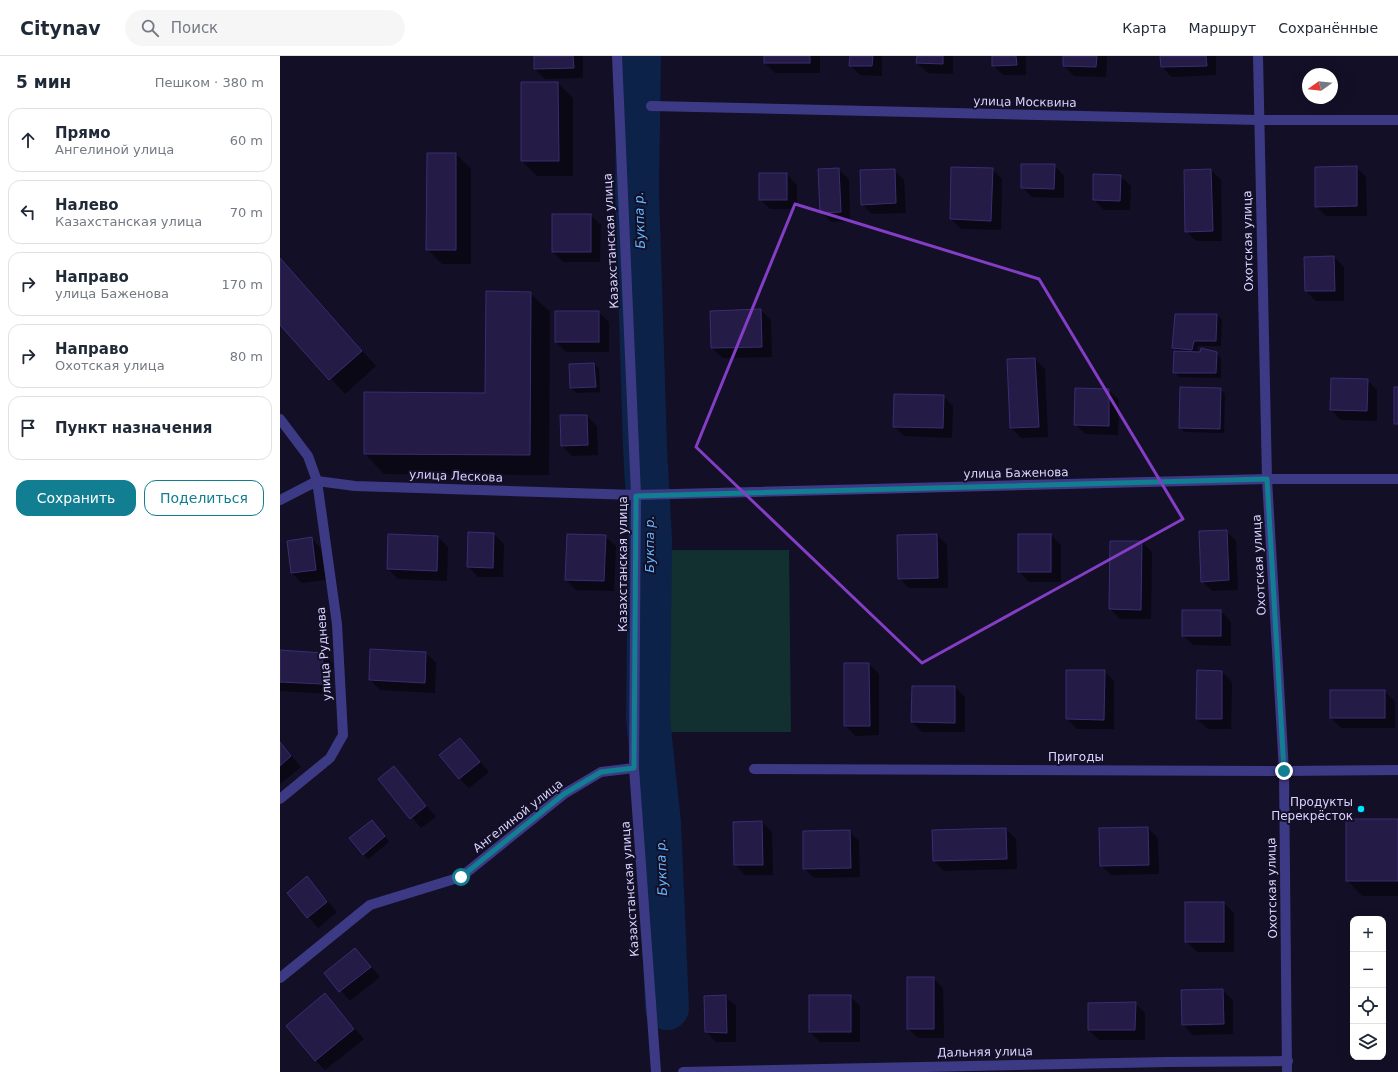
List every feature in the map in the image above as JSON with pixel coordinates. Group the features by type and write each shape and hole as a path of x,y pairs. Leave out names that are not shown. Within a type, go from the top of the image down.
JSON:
{"street":[{"name":"Казахстанская улица","path":"617,56 636,496 634,768 656,1072"},
{"name":"Охотская улица","path":"1258,56 1267,479 1284,771 1287,1072"},
{"name":"улица Москвина","path":"651,106 1259,120 1398,120"},
{"name":"улица Руднева","path":"280,419 308,456 317,481 337,624 343,734 330,758 280,799"},
{"name":"улица Баженова","path":"636,496 1267,479 1398,479"},
{"name":"улица Лескова","path":"317,481 355,486 636,496"},
{"path":"280,500 317,481"},
{"name":"Ангелиной улица","path":"280,978 370,905 461,877 564,794 601,772 634,768"},
{"name":"Пригоды","path":"754,769 1398,770"},
{"name":"Дальняя улица","path":"683,1072 1288,1061"}],"highlighted area":[{"path":"795,204 1039,279 1183,519 922,663 696,447"}],"green space":[{"path":"666,550 789,550 791,732 668,732"}],"building":[{"path":"534,56 573,56 574,68 534,69"},
{"path":"764,56 810,56 810,63 764,63"},
{"path":"850,56 873,56 872,66 849,66"},
{"path":"917,56 943,56 943,64 916,63"},
{"path":"992,56 1016,56 1017,65 992,66"},
{"path":"1063,56 1097,56 1096,67 1063,66"},
{"path":"1160,56 1206,56 1207,66 1161,67"},
{"path":"521,82 558,82 559,161 521,161"},
{"path":"427,153 456,153 456,250 426,250"},
{"path":"1021,164 1055,164 1054,189 1021,188"},
{"path":"1357,166 1357,206 1315,207 1315,167"},
{"path":"951,167 993,168 991,221 950,219"},
{"path":"839,168 841,212 820,213 818,169"},
{"path":"895,169 896,203 861,205 860,170"},
{"path":"1211,169 1213,231 1185,232 1184,170"},
{"path":"759,173 787,173 787,200 759,200"},
{"path":"1093,174 1121,175 1120,201 1093,200"},
{"path":"552,214 591,214 591,252 552,252"},
{"path":"1334,256 1335,291 1305,291 1304,257"},
{"path":"280,258 362,351 329,380 280,325"},
{"path":"486,291 531,292 530,455 364,454 364,392 485,393"},
{"path":"761,309 762,347 711,348 710,311"},
{"path":"555,311 599,311 599,342 555,342"},
{"path":"1175,314 1217,314 1216,341 1194,341 1192,350 1172,348"},
{"path":"1201,348 1217,352 1216,373 1173,373 1174,351 1200,352"},
{"path":"1035,358 1039,427 1010,428 1007,359"},
{"path":"594,363 596,387 570,388 569,364"},
{"path":"1331,378 1368,379 1367,411 1330,410"},
{"path":"1180,387 1221,388 1220,429 1179,428"},
{"path":"1394,387 1398,387 1398,424 1394,424"},
{"path":"1075,388 1109,389 1109,426 1074,425"},
{"path":"894,394 944,395 943,428 893,427"},
{"path":"560,415 587,415 588,445 561,446"},
{"path":"1227,530 1229,580 1201,582 1199,531"},
{"path":"468,532 494,533 493,568 467,567"},
{"path":"388,534 438,536 437,571 387,569"},
{"path":"567,534 606,535 604,581 565,580"},
{"path":"937,534 938,578 898,579 897,535"},
{"path":"1018,534 1051,534 1051,572 1018,572"},
{"path":"312,537 316,570 291,573 287,541"},
{"path":"1110,541 1142,541 1141,610 1109,609"},
{"path":"1182,610 1221,610 1221,636 1182,636"},
{"path":"370,649 426,652 425,683 369,680"},
{"path":"280,650 323,653 322,684 280,682"},
{"path":"844,663 869,663 870,726 844,726"},
{"path":"1066,670 1105,670 1104,720 1066,719"},
{"path":"1197,670 1222,671 1222,719 1196,719"},
{"path":"912,686 955,686 955,723 911,722"},
{"path":"1330,690 1385,690 1385,718 1330,718"},
{"path":"460,738 480,762 459,779 439,755"},
{"path":"280,742 291,756 280,766"},
{"path":"394,766 426,806 410,819 378,779"},
{"path":"1346,819 1398,819 1398,881 1346,881"},
{"path":"372,820 385,836 363,855 349,838"},
{"path":"762,821 763,865 734,865 733,822"},
{"path":"1148,827 1149,865 1100,866 1099,828"},
{"path":"1006,828 1007,859 933,861 932,830"},
{"path":"850,830 851,868 803,869 803,831"},
{"path":"307,876 327,902 307,918 287,893"},
{"path":"1185,902 1224,902 1224,942 1185,942"},
{"path":"355,948 371,967 339,992 324,973"},
{"path":"907,977 934,977 934,1029 907,1029"},
{"path":"1223,989 1224,1024 1182,1025 1181,990"},
{"path":"325,993 354,1029 315,1061 286,1026"},
{"path":"726,995 727,1033 705,1032 704,996"},
{"path":"809,995 851,995 851,1032 809,1032"},
{"path":"1136,1002 1135,1030 1088,1030 1088,1003"}],"waterway":[{"name":"Букпа р.","path":"639,56 637,190 645,447 650,538 648,719 659,823 667,1008"}],"place":[{"name":"Продукты Перекрёсток","path":"1361,809"}],"route":[{"path":"461,877 564,794 601,772 634,768 636,496 1267,479 1284,771"}]}
